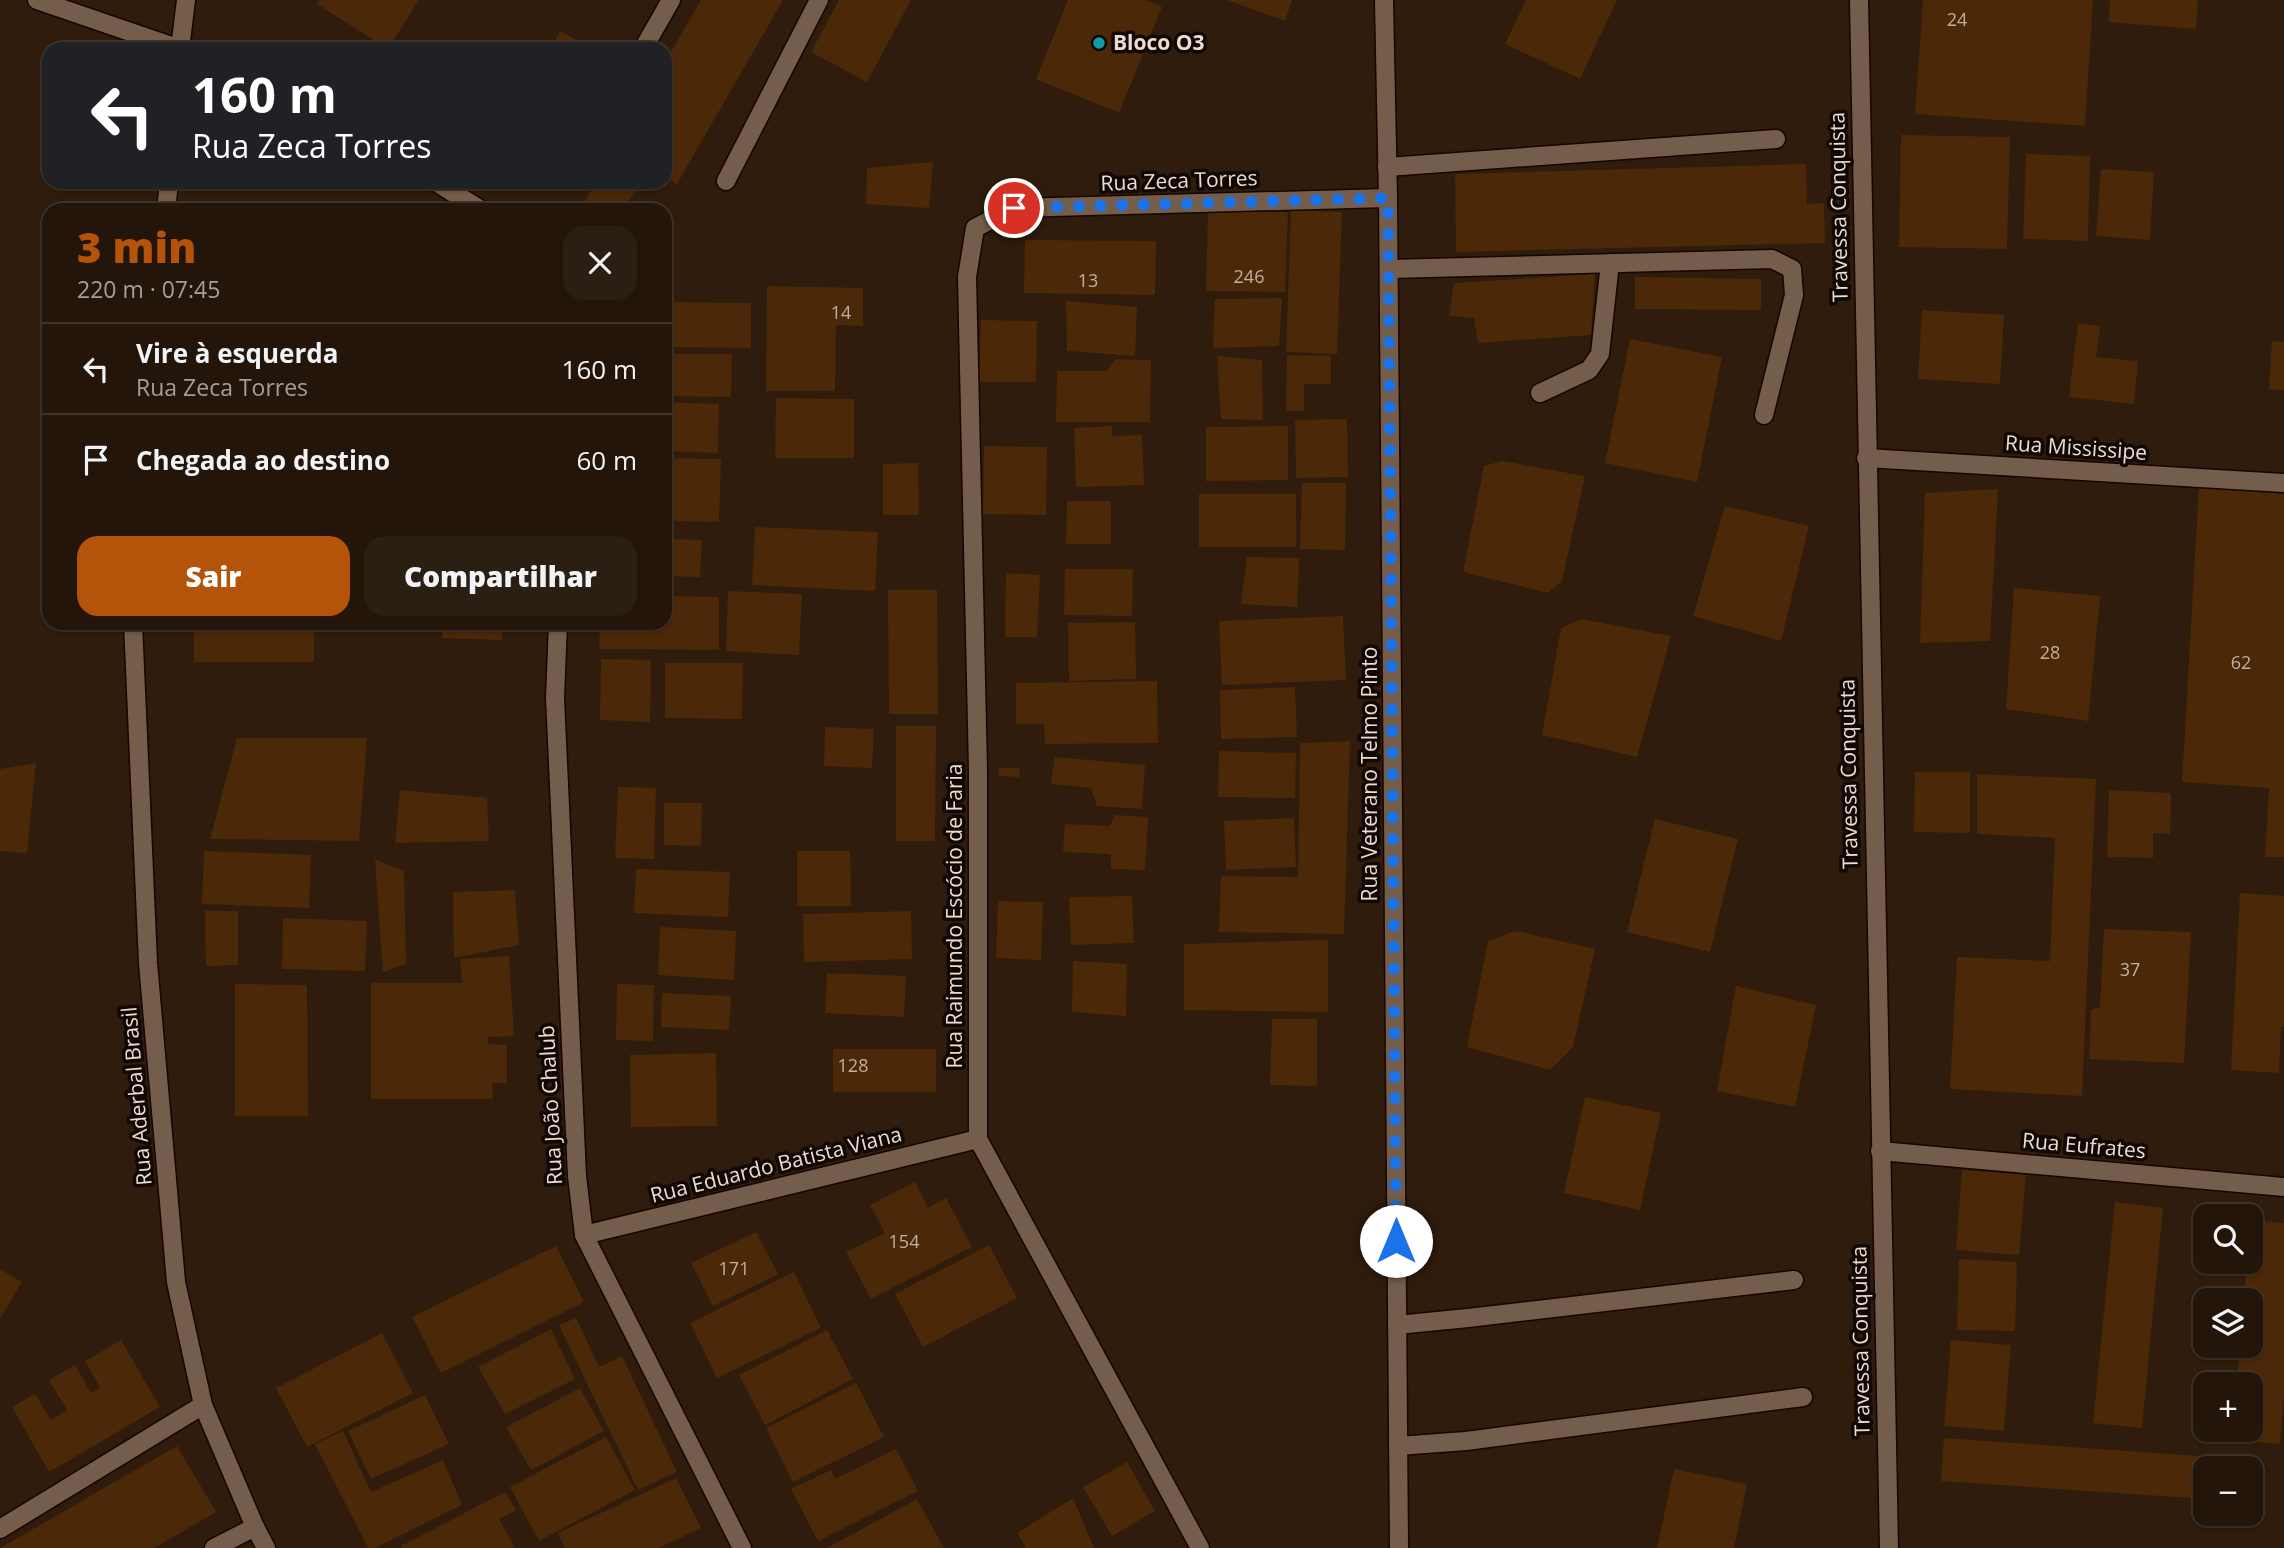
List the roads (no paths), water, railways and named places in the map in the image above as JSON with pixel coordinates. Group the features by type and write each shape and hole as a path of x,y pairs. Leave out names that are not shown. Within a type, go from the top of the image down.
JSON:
{"street":[{"path":"37,0 160,42"},
{"path":"181,42 186,0"},
{"path":"647,42 671,0"},
{"path":"726,181 819,0"},
{"name":"Rua Veterano Telmo Pinto","path":"1384,0 1389,269 1399,1548"},
{"name":"Travessa Conquista","path":"1858,0 1889,1548"},
{"path":"1387,167 1776,139"},
{"path":"447,189 470,203"},
{"name":"Rua Zeca Torres","path":"975,228 1014,208 1388,198"},
{"name":"Rua Raimundo Escócio de Faria","path":"975,228 967,278 977,756 978,1139 1200,1548"},
{"path":"1389,269 1772,259 1792,269 1794,295 1763,415"},
{"path":"1539,393 1588,370 1600,355 1610,263"},
{"name":"Rua Mississipe","path":"1866,458 2284,484"},
{"name":"Rua Aderbal Brasil","path":"134,630 148,962 176,1282 203,1405 266,1548"},
{"name":"Rua João Chalub","path":"558,630 555,698 577,1176 584,1235 742,1548"},
{"name":"Rua Eduardo Batista Viana","path":"584,1235 978,1139"},
{"name":"Rua Eufrates","path":"1880,1151 2284,1187"},
{"path":"1397,1325 1794,1280"},
{"path":"1398,1446 1466,1441 1803,1397"},
{"path":"0,1529 203,1405"},
{"path":"214,1548 255,1527"}],"place":[{"name":"Bloco O3","path":"1099,43"}]}
